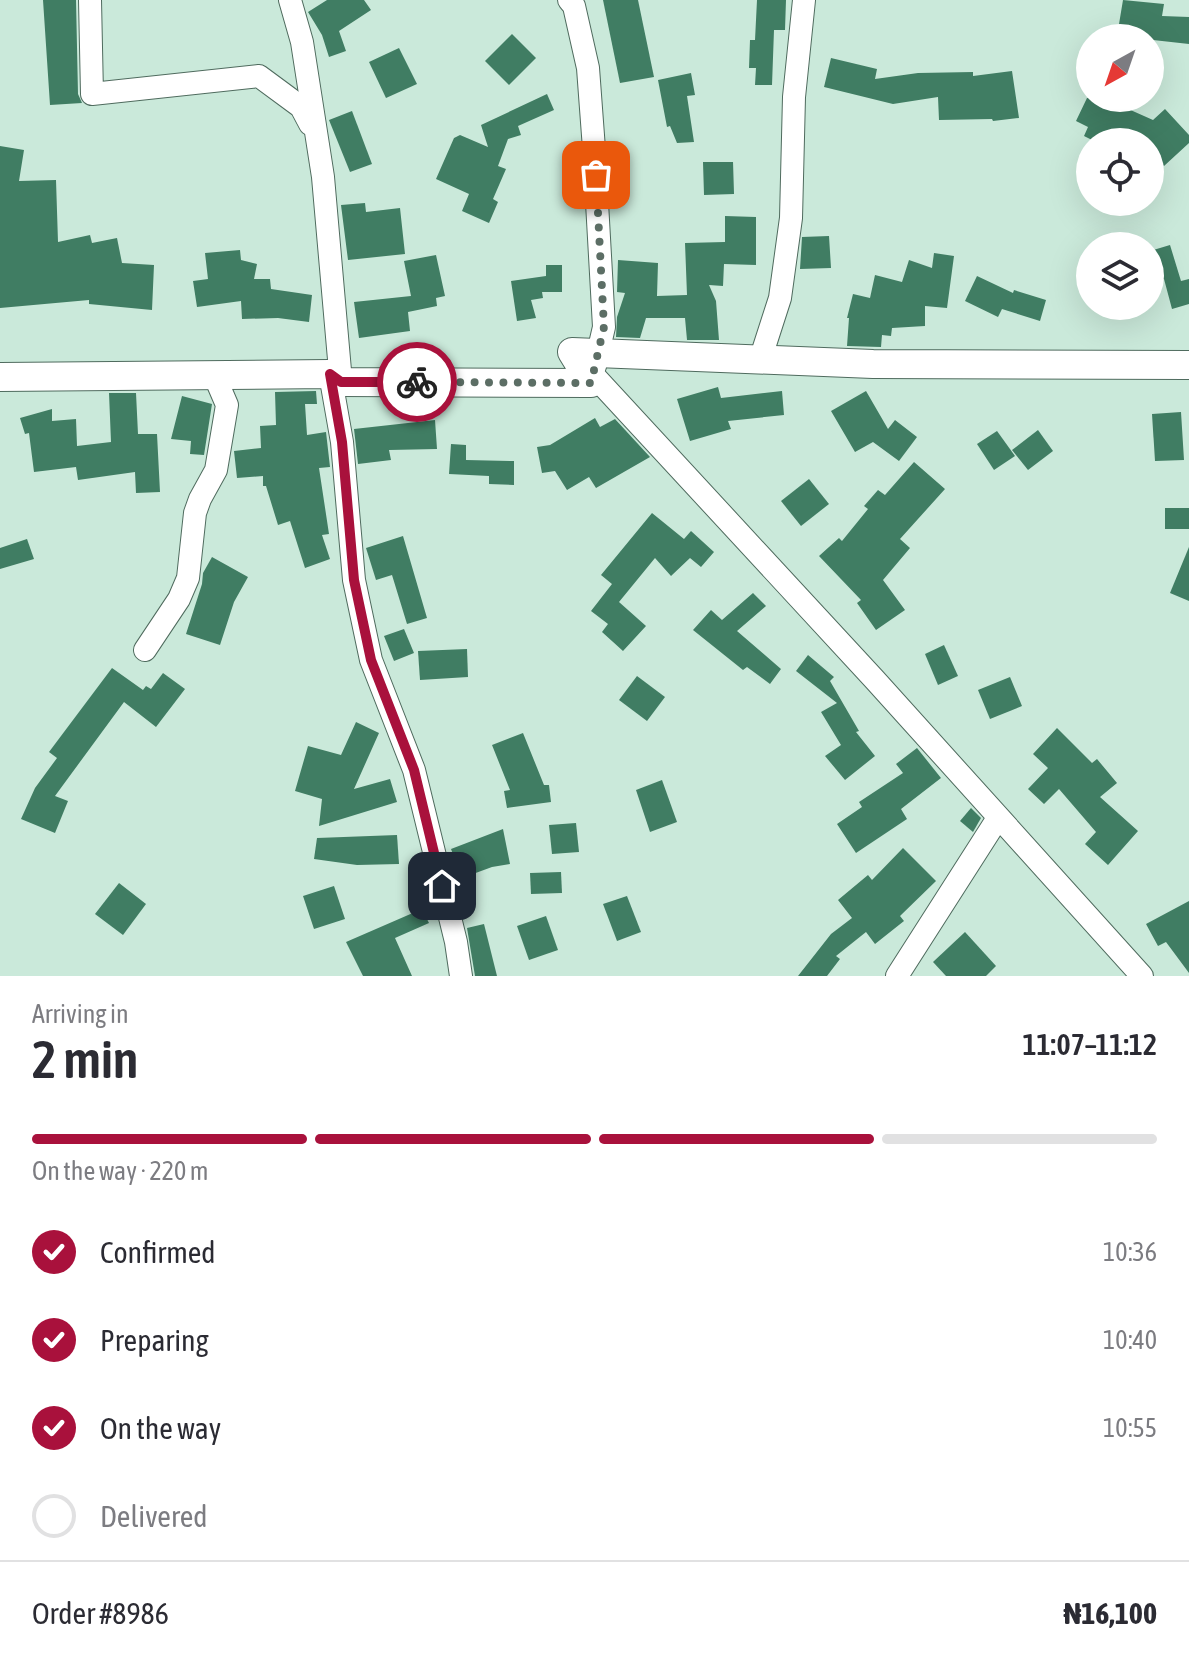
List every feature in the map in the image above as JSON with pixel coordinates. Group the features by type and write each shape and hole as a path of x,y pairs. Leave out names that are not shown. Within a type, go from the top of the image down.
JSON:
{"street":[{"path":"90,0 92,94 259,76 301,107 315,132"},
{"path":"290,0 302,42 323,177 335,378 354,580 371,660 414,770 456,942 461,976"},
{"path":"569,0 574,6 588,68 603,298 604,327 591,383"},
{"path":"761,357 780,298 791,218 794,97 804,0"},
{"path":"572,352 591,383"},
{"path":"572,352 761,357 873,364 1189,365"},
{"path":"572,352 875,680 1142,976"},
{"path":"0,377 335,378 591,383"},
{"path":"145,650 179,599 188,578 195,513 216,470 227,405 215,377"},
{"path":"897,976 998,818"}],"building":[{"path":"43,0 76,0 78,94 82,103 50,105"},
{"path":"327,0 364,0 371,10 339,31 346,51 329,57 322,35 308,12"},
{"path":"603,0 638,0 654,77 620,83"},
{"path":"757,0 786,0 785,30 774,30 772,85 755,85 756,68 749,68 750,40 755,40"},
{"path":"1123,0 1164,4 1162,16 1189,17 1189,44 1164,41 1164,24 1119,24"},
{"path":"512,34 536,58 509,85 485,61"},
{"path":"399,48 417,84 386,98 369,62"},
{"path":"831,58 877,69 875,79 918,73 973,72 973,76 1012,71 1019,118 939,120 938,97 893,104 824,87"},
{"path":"691,73 695,95 687,96 694,142 677,143 670,126 667,127 658,80"},
{"path":"547,94 554,110 518,126 521,135 508,139 498,166 506,169 493,199 498,202 489,223 462,211 469,194 436,179 454,138 460,135 488,147 481,125"},
{"path":"1165,109 1189,135 1189,143 1164,166 1164,128 1088,128 1076,121 1080,112 1135,112 1153,120"},
{"path":"352,111 372,164 350,172 329,120"},
{"path":"0,146 24,150 19,181 56,180 58,242 90,235 92,243 117,238 122,263 154,265 152,310 89,304 89,300 0,308"},
{"path":"703,162 733,162 734,194 704,195"},
{"path":"365,203 366,212 400,208 405,254 348,260 341,205"},
{"path":"725,216 756,217 756,265 724,264 723,286 709,285 716,301 719,340 687,340 685,318 646,318 640,338 616,337 617,317 625,293 617,292 618,260 658,263 657,296 687,295 685,243 725,242"},
{"path":"829,236 831,268 800,269 802,237"},
{"path":"1170,245 1181,281 1189,279 1189,304 1172,309 1164,279 1164,247"},
{"path":"240,250 241,260 257,264 254,279 270,279 271,289 312,295 309,322 278,318 242,319 241,301 197,307 193,281 208,279 205,253"},
{"path":"934,253 954,256 947,308 925,306 925,326 892,328 891,336 882,335 881,347 847,346 847,318 853,294 870,298 875,275 902,282 909,260 932,268"},
{"path":"436,255 445,296 436,298 437,306 408,312 410,331 359,338 354,302 411,296 404,261"},
{"path":"546,265 562,265 562,292 542,292 543,298 531,300 536,318 517,321 511,281 546,276"},
{"path":"977,276 1013,293 1014,290 1046,300 1040,321 1002,309 998,317 965,301"},
{"path":"718,387 721,398 782,391 784,415 728,421 731,429 690,441 677,399"},
{"path":"316,391 317,404 305,404 307,435 326,432 330,467 319,468 329,534 322,535 330,559 305,568 290,521 278,525 266,486 263,486 263,476 237,478 234,451 261,448 260,426 276,425 275,392"},
{"path":"866,391 888,429 895,420 917,437 899,461 873,442 855,452 831,411"},
{"path":"109,393 136,393 138,434 157,434 160,492 136,493 135,472 78,480 76,467 34,472 29,433 25,434 20,418 52,409 52,421 76,419 77,446 111,442"},
{"path":"182,396 212,404 204,455 190,454 191,441 171,439"},
{"path":"1181,412 1184,460 1155,461 1152,414"},
{"path":"595,418 600,427 615,419 650,457 596,488 589,477 567,490 555,471 542,473 537,447 550,445"},
{"path":"435,420 437,449 389,450 391,460 358,464 354,429"},
{"path":"1038,430 1053,451 1028,470 1012,450"},
{"path":"997,431 1015,456 994,470 977,444"},
{"path":"451,444 466,445 466,460 514,461 514,485 489,484 489,476 449,474"},
{"path":"914,462 945,489 900,539 910,548 883,580 905,610 876,630 857,603 861,600 819,556 839,538 842,541 868,509 864,506 878,490 885,495"},
{"path":"809,479 829,504 801,526 781,501"},
{"path":"1165,508 1189,508 1189,529 1165,529"},
{"path":"652,513 684,539 691,531 714,552 701,567 690,558 671,576 655,558 619,602 646,626 623,651 602,632 608,624 591,611 612,584 601,575"},
{"path":"403,536 427,618 407,624 392,575 376,580 366,548"},
{"path":"27,539 34,559 0,569 0,548"},
{"path":"1189,547 1189,601 1170,593"},
{"path":"212,557 248,577 234,602 220,645 186,634 203,573"},
{"path":"753,593 766,606 737,631 781,669 770,684 747,667 743,670 693,630 711,610 722,620"},
{"path":"404,629 414,653 394,661 384,636"},
{"path":"944,645 958,676 938,685 925,654"},
{"path":"467,649 468,677 420,680 418,651"},
{"path":"808,655 834,677 830,681 859,731 856,732 875,756 845,780 825,756 841,745 821,712 837,703 796,671"},
{"path":"112,668 143,690 146,686 151,689 163,673 185,689 156,727 124,702 55,796 68,801 55,833 21,819 35,788 57,758 49,752"},
{"path":"637,676 665,697 647,721 619,700"},
{"path":"1010,677 1022,706 990,719 978,690"},
{"path":"356,722 379,733 354,789 390,779 397,802 319,826 322,799 295,791 308,746 341,755"},
{"path":"1057,728 1092,763 1097,759 1117,783 1100,797 1138,831 1108,865 1085,844 1096,832 1059,789 1044,804 1028,789 1048,768 1033,754"},
{"path":"523,733 544,785 549,785 551,802 507,808 504,791 510,790 492,745"},
{"path":"917,748 941,778 901,809 907,819 856,853 837,824 862,807 859,802 903,773 896,764"},
{"path":"662,780 677,822 650,832 636,790"},
{"path":"971,808 981,818 973,832 960,821"},
{"path":"576,823 579,852 552,854 549,825"},
{"path":"503,829 510,864 462,878 451,849"},
{"path":"397,835 399,864 357,865 314,859 317,838"},
{"path":"903,848 936,881 900,916 904,921 875,944 866,932 836,956 840,959 827,976 798,976 831,934 852,918 838,900 868,875 872,880"},
{"path":"561,872 562,893 531,894 530,873"},
{"path":"119,883 146,904 123,935 95,914"},
{"path":"334,886 345,919 314,929 303,896"},
{"path":"627,896 641,932 617,941 603,904"},
{"path":"1189,901 1189,973 1166,942 1158,946 1146,924"},
{"path":"422,909 429,923 395,938 412,976 363,976 346,942"},
{"path":"546,916 558,950 529,960 517,926"},
{"path":"484,924 497,976 475,976 467,928"},
{"path":"965,932 996,966 986,976 946,976 933,962"}],"way so far":[{"path":"417,382 591,383 604,327 596,175"}],"route":[{"path":"417,382 341,382 330,374 342,442 354,580 371,660 414,770 442,886"}]}
